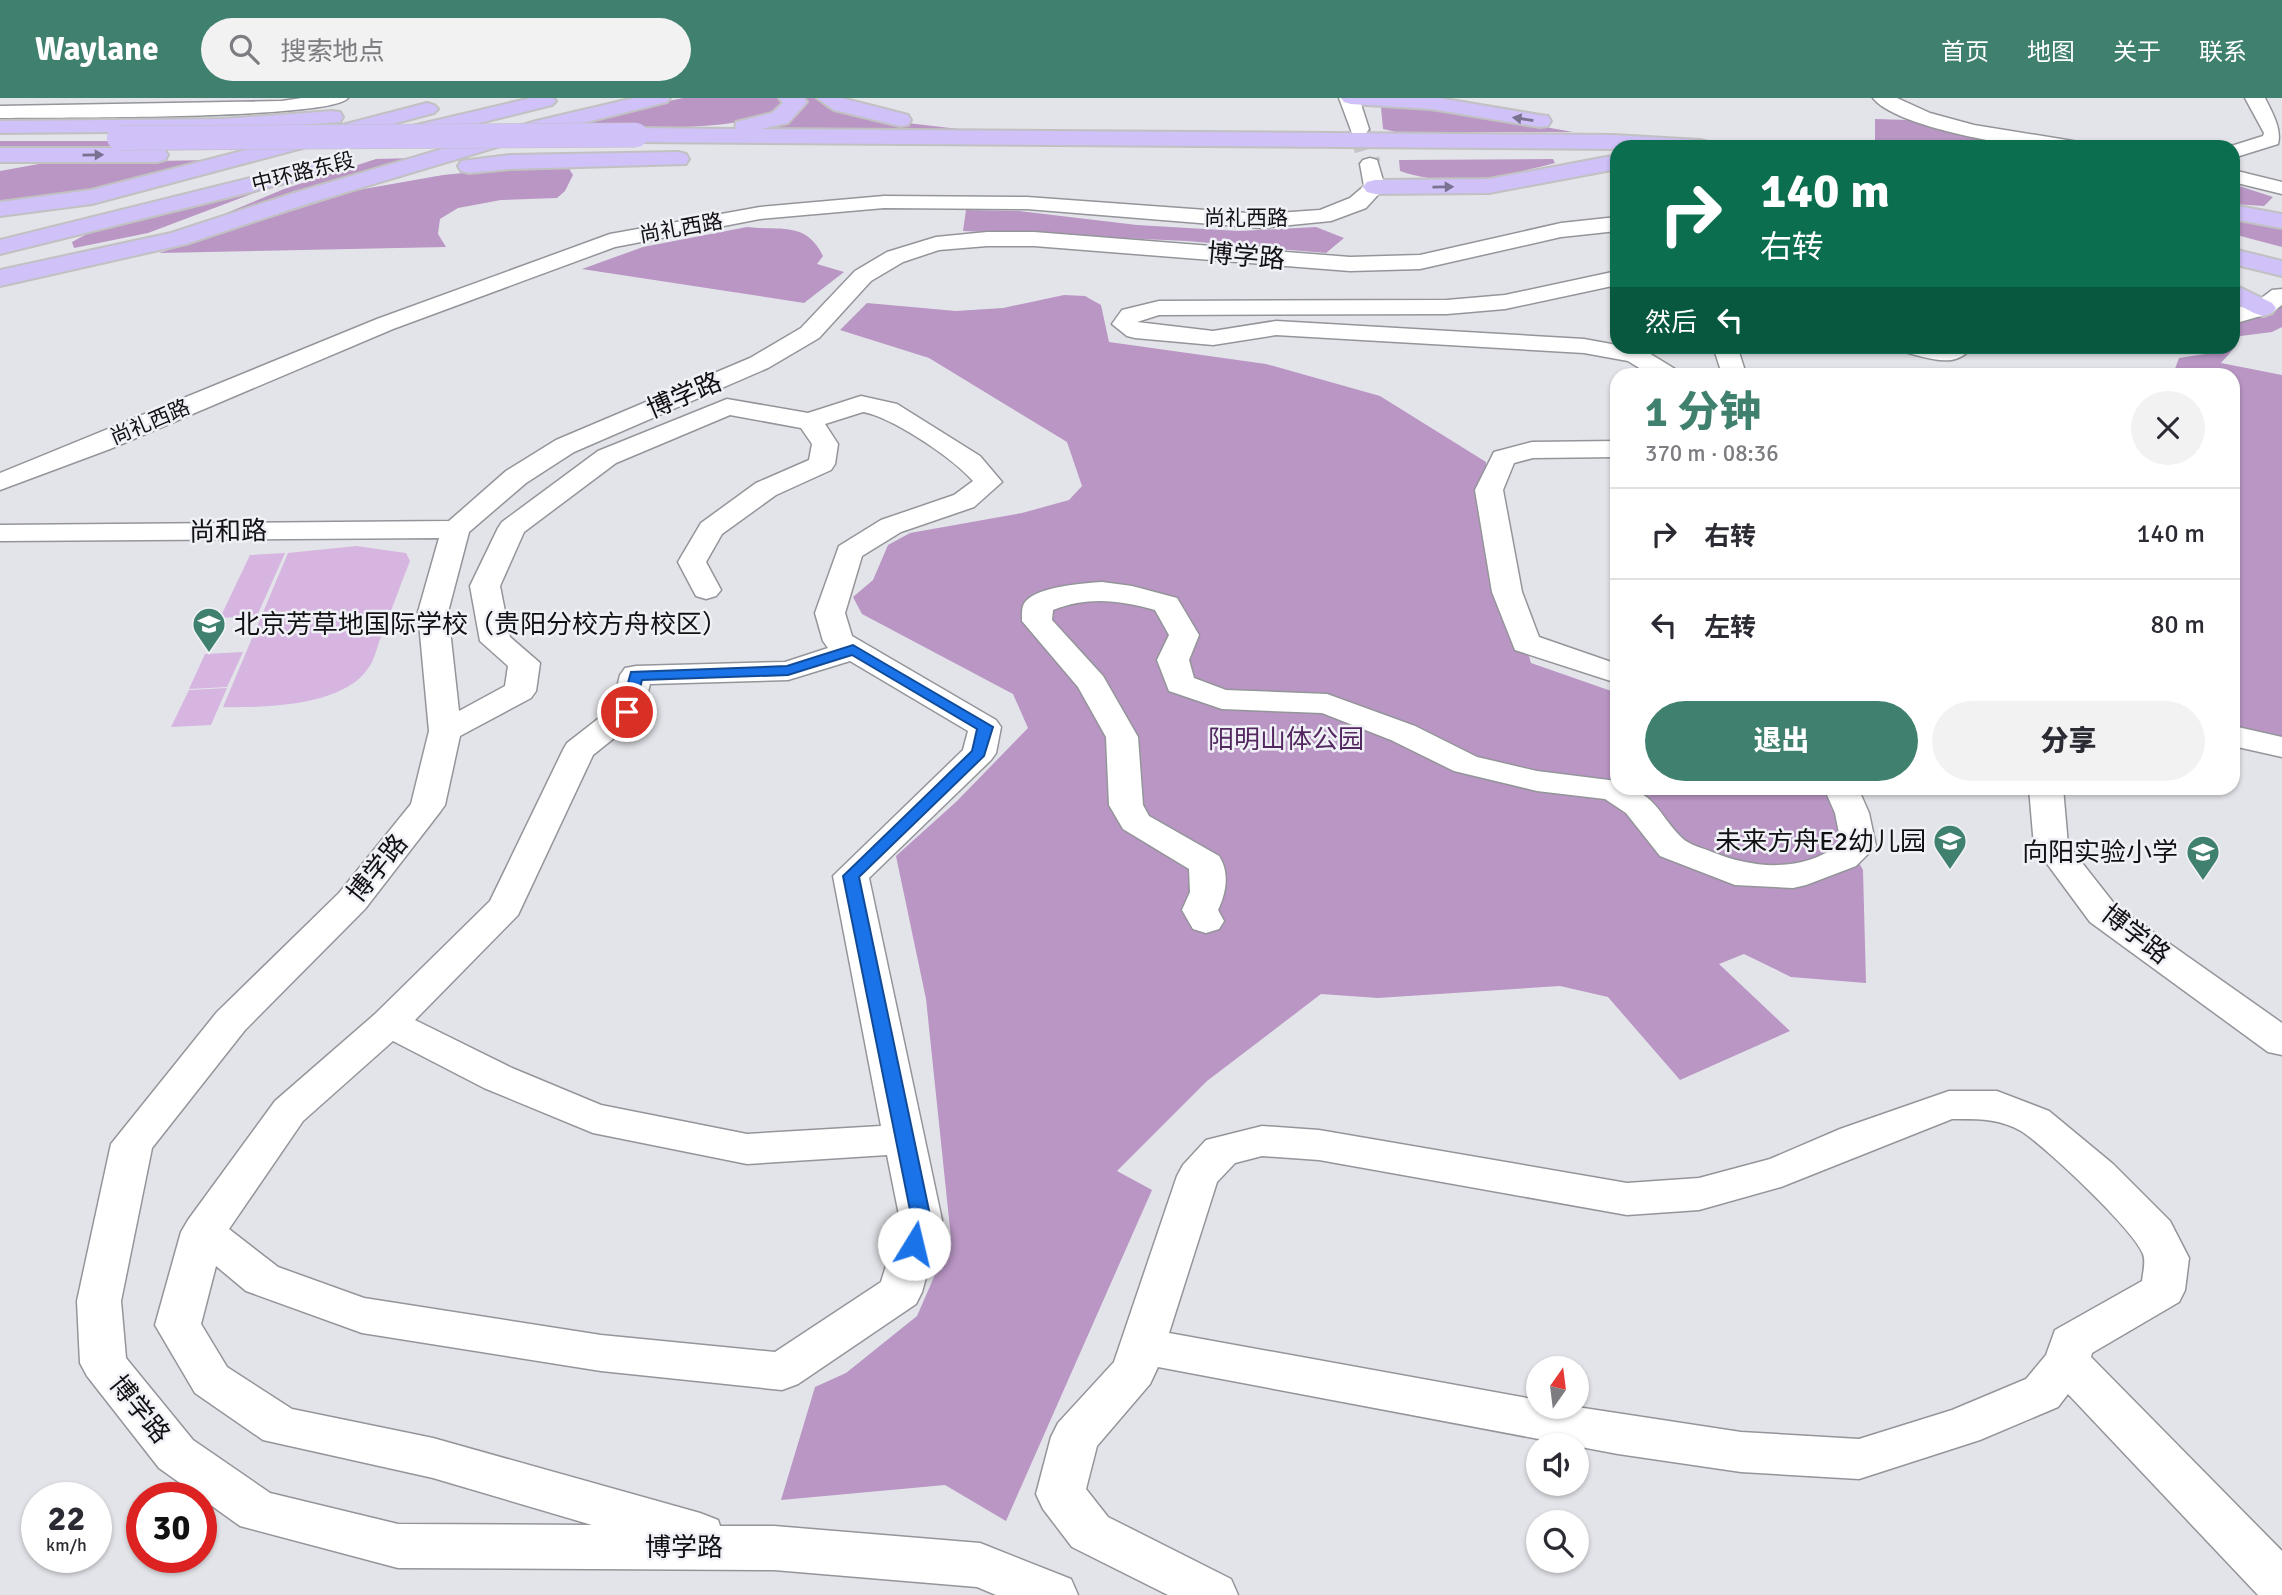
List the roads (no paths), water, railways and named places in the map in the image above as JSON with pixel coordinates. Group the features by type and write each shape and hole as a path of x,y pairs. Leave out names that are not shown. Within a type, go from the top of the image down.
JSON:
{"highway":[{"path":"144,198 506,98"},
{"name":"中环路东段","path":"0,232 557,98"},
{"name":"中环路东段","path":"0,247 606,98"},
{"path":"0,278 177,239 302,198 544,126 660,98"},
{"path":"0,155 157,155 630,142 760,124 780,118 789,111 796,102 789,98"},
{"path":"827,98 841,106 898,120 953,125 1269,137"},
{"path":"1350,98 1431,103 1667,140"},
{"path":"0,127 222,125 374,113 446,101 400,117 92,197 0,209"},
{"path":"676,134 1610,142"},
{"path":"0,137 630,142 940,150 1610,156"},
{"path":"0,257 87,251 156,233 262,194 412,145"},
{"path":"814,158 940,150"},
{"path":"0,166 63,155"},
{"path":"302,198 428,171 510,162 696,159"},
{"path":"1375,187 1475,187 1526,181 1576,167 1610,163"},
{"path":"2240,214 2282,215"},
{"path":"2240,214 2282,221"},
{"path":"2240,247 2282,257"},
{"path":"2240,258 2282,269"},
{"path":"2240,294 2271,302"}],"street":[{"path":"0,112 282,107 338,98"},
{"path":"1350,98 1359,129"},
{"path":"1883,98 1920,116 1961,127 2034,140"},
{"path":"2240,150 2271,141 2274,133 2255,98"},
{"path":"222,125 240,107"},
{"path":"1370,164 1375,187"},
{"path":"2240,178 2282,188"},
{"name":"尚礼西路","path":"0,482 101,443 385,324 610,241 760,213 884,202 1027,203 1261,221 1323,216 1358,203 1375,187"},
{"name":"博学路","path":"1053,1595 980,1565 740,1547 398,1546 257,1511 176,1454 103,1363 99,1301 132,1144 231,1021 352,901 428,805 445,731 433,612 456,528 516,477 565,446 759,363 810,333 863,275 895,257 936,244 1034,239 1350,264 1420,262 1561,230 1610,225"},
{"path":"1610,280 1562,291 1482,304 1337,309 1159,308 1130,315 1124,324 1135,331 1213,338 1276,328 1584,345 1610,350"},
{"path":"2240,314 2271,302"},
{"path":"1629,354 1656,368"},
{"path":"203,1232 262,1279 362,1315 601,1353 782,1371 900,1292 921,1220 851,876 979,753 985,727 838,641 830,613 849,552 891,526 964,501 988,482 971,462 888,409 861,404 810,421 727,407 607,457 512,528 485,586 495,641 524,663 520,691 445,731"},
{"path":"706,590 692,562 711,529 766,489 822,464 825,444 810,421"},
{"path":"1610,449 1532,450 1503,458 1489,489 1507,592 1525,643 1610,672"},
{"name":"尚和路","path":"0,533 456,528"},
{"path":"1206,921 1200,910 1208,892 1206,864 1135,822 1126,805 1122,737 1092,683 1037,621 1038,605 1057,597 1091,589 1126,592 1166,604 1184,635 1173,660 1180,684 1222,699 1327,704 1403,733 1466,764 1537,781 1610,790"},
{"path":"740,1547 433,1458 281,1426 211,1380 178,1325 203,1232 289,1111 389,1023 505,906 579,750 627,712 636,676 788,671 853,650"},
{"path":"2240,738 2282,747"},
{"path":"1622,795 1638,806 1672,848 1735,874 1793,877 1843,858 1859,846 1853,813 1844,795"},
{"name":"博学路","path":"2047,795 2051,846 2103,914 2282,1042"},
{"path":"389,1023 498,1078 593,1118 747,1149 905,1139"},
{"path":"1142,1346 1618,1434 1741,1452 1859,1459 1963,1426 2042,1393 2067,1362 2071,1343 2163,1290 2167,1258 2155,1233 2098,1175 2035,1121 1997,1105 1949,1105 1855,1140 1781,1172 1699,1194 1627,1199 1318,1145 1262,1141 1221,1151 1198,1176 1142,1346 1134,1371 1075,1437 1060,1494 1090,1532 1213,1595"},
{"path":"2067,1362 2282,1585"}],"tunnel":[{"path":"1359,129 1370,164"}],"place":[{"name":"北京芳草地国际学校（贵阳分校方舟校区）","path":"209,654"},
{"name":"未来方舟E2幼儿园","path":"1950,871"},
{"name":"向阳实验小学","path":"2203,882"}],"park label":[{"name":"阳明山体公园","path":"1286,739"}]}
